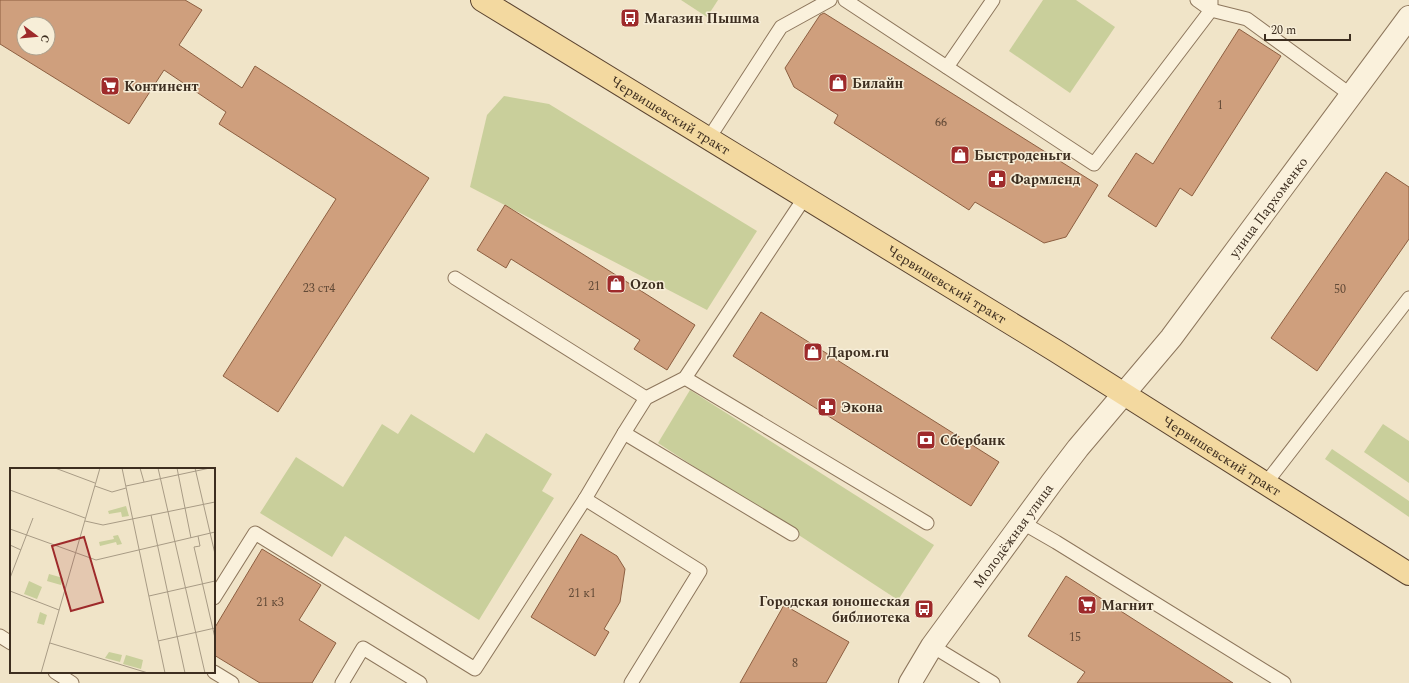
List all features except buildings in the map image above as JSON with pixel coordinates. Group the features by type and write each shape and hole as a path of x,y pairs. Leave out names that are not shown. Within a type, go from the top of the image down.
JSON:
{"main road":[{"name":"Червишевский тракт","path":"482,0 1124,394 1409,574"}],"street":[{"name":"улица Пархоменко","path":"1124,394 1171,338 1409,17"},
{"name":"Молодёжная улица","path":"910,683 932,646 1078,448 1124,394"}],"lane":[{"path":"709,138 781,27 830,0"},
{"path":"845,0 1094,164 1211,5"},
{"path":"947,67 993,0"},
{"path":"1197,0 1247,19 1351,95"},
{"path":"215,596 255,533 475,669 585,500 646,398 685,378 805,198"},
{"path":"455,278 646,398"},
{"path":"1266,483 1409,298"},
{"path":"685,378 926,523"},
{"path":"624,433 792,534"},
{"path":"585,500 700,572 630,683"},
{"path":"1023,523 1284,683"},
{"path":"0,636 10,642"},
{"path":"932,646 993,683"},
{"path":"342,683 363,648 420,683"},
{"path":"57,673 72,683"},
{"path":"215,673 232,683"}],"green space":[{"path":"681,0 718,0 707,17"},
{"path":"1043,0 1076,0 1115,27 1070,93 1009,51"},
{"path":"504,96 549,104 757,231 707,310 470,187 487,115"},
{"path":"690,390 934,545 898,600 658,443"},
{"path":"411,414 474,453 486,433 552,474 542,491 554,498 479,620 345,536 332,557 260,513 296,457 343,487 382,424 398,434"},
{"path":"1383,424 1409,441 1409,483 1364,452"},
{"path":"1332,449 1409,501 1409,517 1325,459"}],"place":[{"name":"Магазин Пышма","path":"630,18"},
{"name":"Билайн","path":"838,83"},
{"name":"Континент","path":"110,86"},
{"name":"Быстроденьги","path":"960,155"},
{"name":"Фармленд","path":"997,179"},
{"name":"Ozon","path":"616,284"},
{"name":"Даром.ru","path":"813,352"},
{"name":"Экона","path":"827,407"},
{"name":"Сбербанк","path":"926,440"},
{"name":"Магнит","path":"1087,605"},
{"name":"Городская юношеская библиотека","path":"924,609"}]}
